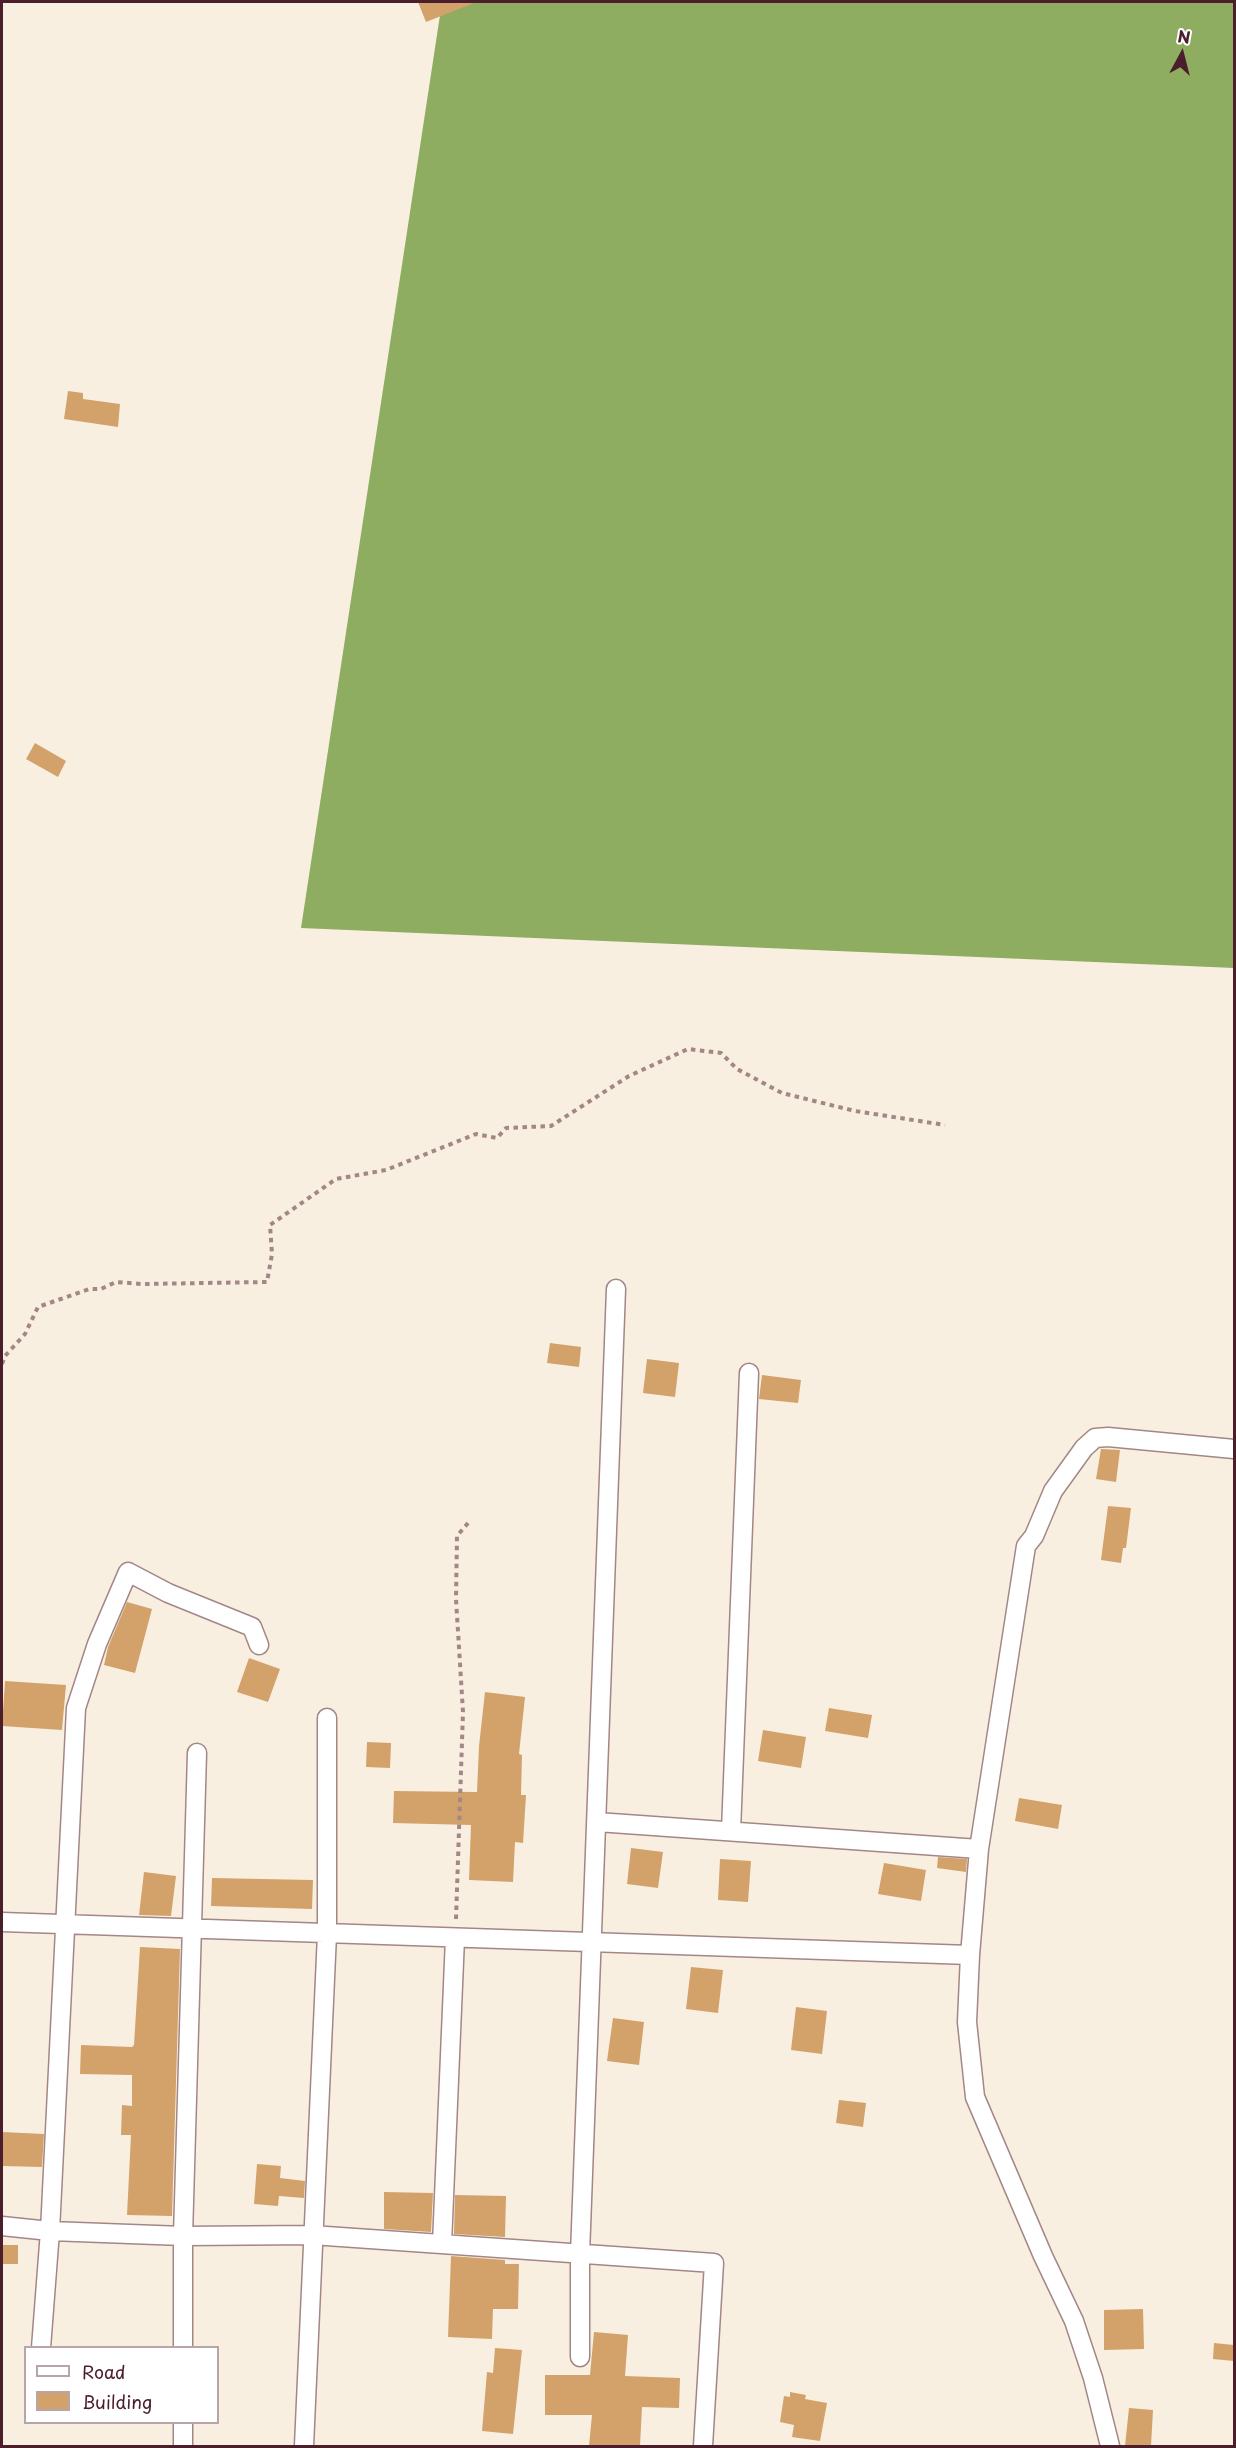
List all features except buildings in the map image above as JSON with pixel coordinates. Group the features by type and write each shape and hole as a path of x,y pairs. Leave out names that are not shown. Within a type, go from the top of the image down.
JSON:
{"street":[{"path":"580,2357 580,2254 616,1289"},
{"path":"731,1832 749,1372"},
{"path":"1110,2446 1093,2378 1074,2321 1034,2236 975,2097 967,2022 979,1849 1026,1546 1034,1536 1053,1491 1084,1448 1095,1438 1108,1437 1234,1449"},
{"path":"40,2346 50,2231 76,1708 97,1644 128,1572 168,1593 252,1627 259,1645"},
{"path":"304,2446 327,1934 327,1718"},
{"path":"183,2346 183,2236 197,1753"},
{"path":"597,1822 979,1849"},
{"path":"2,1922 970,1955"},
{"path":"442,2244 455,1938"},
{"path":"2,2226 50,2231 183,2236 312,2235 714,2263 703,2446"},
{"path":"183,2424 183,2446"}],"path":[{"path":"2,1364 5,1356 25,1334 38,1306 116,1282 142,1284 267,1282 272,1254 270,1225 336,1179 386,1170 476,1134 497,1138 506,1128 551,1126 628,1076 688,1049 721,1053 737,1069 782,1093 855,1111 945,1125"},
{"path":"455,1938 463,1712 456,1599 457,1536 468,1523"}],"green space":[{"path":"442,2 1234,2 1234,968 301,928"}]}
